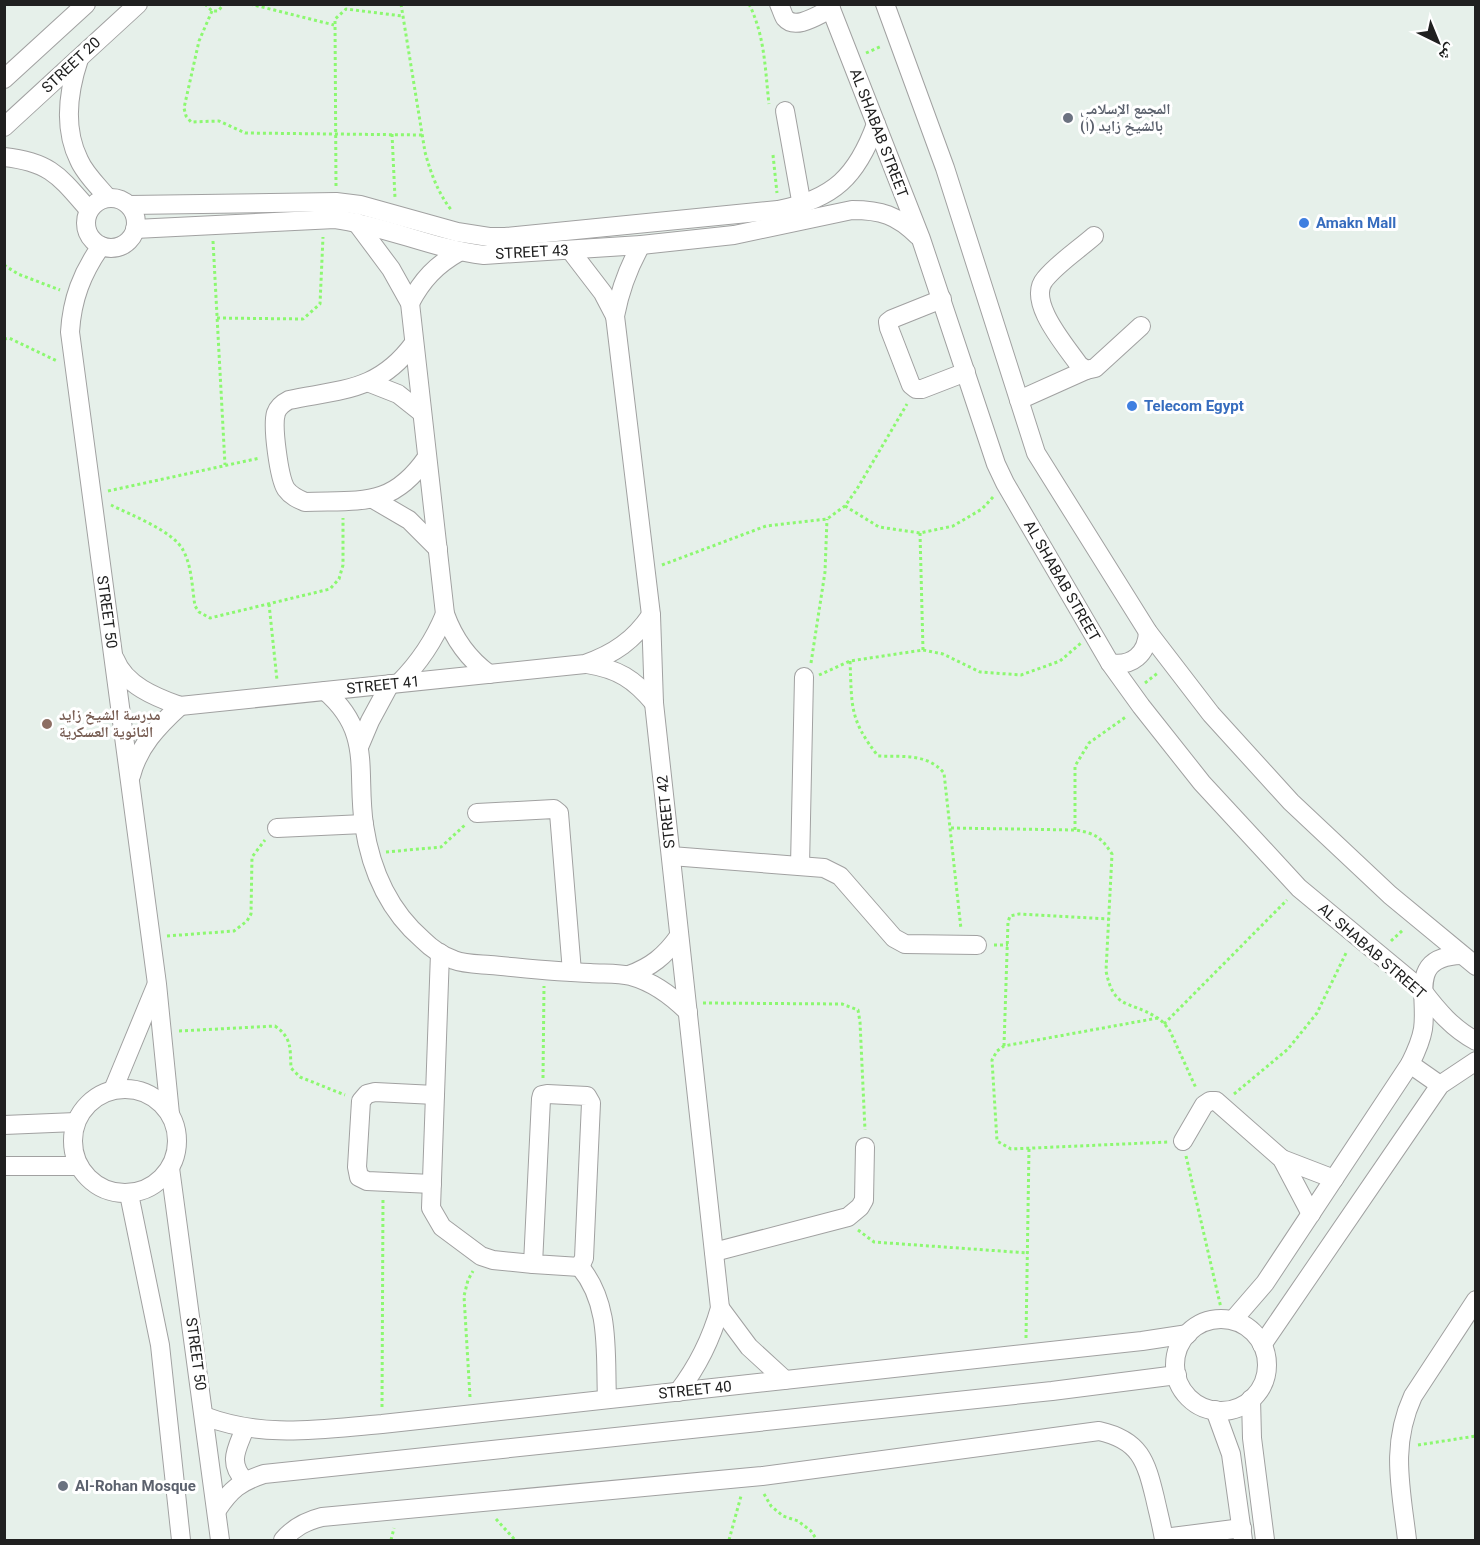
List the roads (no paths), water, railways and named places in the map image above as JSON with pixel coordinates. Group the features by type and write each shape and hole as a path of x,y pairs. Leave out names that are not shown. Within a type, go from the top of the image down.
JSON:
{"street":[{"path":"4,79 86,4"},
{"name":"STREET 20","path":"4,127 138,4"},
{"path":"779,4 785,18 790,22 798,23 830,7"},
{"path":"885,4 945,168 1036,453 1148,632 1211,714 1291,802 1416,917 1476,966"},
{"name":"AL SHABAB STREET","path":"830,7 921,239 996,464 1110,663 1202,783 1299,888 1354,936 1422,990 1453,1026 1476,1041"},
{"path":"80,57 69,93 69,129 79,162 108,198"},
{"path":"785,111 802,206"},
{"name":"STREET 43","path":"135,229 212,225 332,213 360,205 442,229 473,235 505,237 778,210 802,206 832,190 859,160 876,124"},
{"path":"4,157 24,160 56,173 89,210"},
{"path":"108,198 116,198 129,205 135,216 133,236 122,245 108,248 95,243 87,231 86,216 89,210 100,200 108,198"},
{"name":"STREET 43","path":"129,205 332,213 459,252 484,255 640,245 734,235 852,210 872,210 891,215 907,225 921,239"},
{"path":"356,222 391,269 410,303 445,614 467,655 489,674"},
{"path":"1086,370 1079,365 1043,311 1039,295 1044,280 1094,236"},
{"name":"STREET 42","path":"640,245 628,267 615,316 651,615 654,703 720,1308 705,1353 678,1392"},
{"name":"STREET 50","path":"101,246 86,270 75,295 70,332 151,937 170,1114"},
{"name":"STREET 42","path":"570,250 603,293 615,316"},
{"path":"410,303 425,278 435,268 459,252"},
{"path":"942,299 888,322 911,385 916,389 922,389 966,372"},
{"path":"1019,400 1095,368 1141,326"},
{"path":"414,343 395,367 370,383 289,400 282,404 275,416 277,454 282,481 287,490 295,498 305,502 373,499 390,494 405,485 427,457"},
{"path":"370,383 398,394 422,413"},
{"path":"373,499 409,520 438,549"},
{"path":"359,747 370,721 394,684 422,658 445,614"},
{"name":"STREET 41","path":"585,664 616,651 630,641 651,615"},
{"path":"1110,663 1119,665 1137,658 1144,651 1148,632"},
{"name":"STREET 41","path":"112,649 119,669 136,685 157,698 180,706 585,664 606,667 625,675 641,687 654,703"},
{"path":"800,866 804,679"},
{"path":"325,691 337,702 355,730 359,747 364,824 369,854 377,879 389,903 405,924 424,942 455,961 545,971 629,975 644,970 658,961 679,936"},
{"path":"130,784 135,762 147,741 162,722 180,706"},
{"path":"477,813 554,809 559,813 572,972"},
{"path":"278,828 364,824"},
{"path":"670,856 824,868 840,876 894,938 905,944 970,944"},
{"path":"440,953 431,1208 442,1227 481,1256 493,1260 580,1266"},
{"path":"1228,1320 1265,1283 1410,1064 1423,1028 1423,979 1429,968 1438,960 1461,955"},
{"path":"629,975 663,991 687,1007"},
{"path":"113,1090 157,984"},
{"path":"1262,1345 1440,1085 1476,1061"},
{"path":"1410,1064 1440,1085"},
{"path":"126,1089 152,1096 170,1114 175,1124 178,1147 170,1168 153,1186 129,1194 117,1193 94,1185 79,1166 73,1145 76,1122 91,1102 113,1090 126,1089"},
{"path":"432,1184 367,1181 359,1177 357,1167 361,1101 367,1094 375,1092 435,1095"},
{"path":"533,1264 542,1095 547,1094 587,1096 591,1103 584,1258 580,1266"},
{"path":"1183,1141 1213,1105 1282,1160 1334,1179"},
{"path":"4,1125 76,1122"},
{"path":"714,1252 848,1217 860,1208 864,1200 865,1147"},
{"path":"1282,1160 1311,1214"},
{"path":"4,1166 79,1166"},
{"name":"STREET 50","path":"170,1168 220,1540"},
{"path":"129,1194 160,1345 181,1540"},
{"path":"580,1266 599,1298 603,1314 607,1399"},
{"path":"1407,1540 1398,1448 1400,1430 1413,1396 1476,1299"},
{"path":"720,1308 749,1347 785,1380"},
{"path":"1228,1320 1250,1329 1262,1345 1266,1354 1266,1373 1263,1383 1251,1399 1241,1406 1228,1410 1215,1410 1198,1404 1184,1392 1176,1375 1177,1353 1188,1334 1204,1322 1228,1320"},
{"name":"STREET 40","path":"204,1416 245,1428 289,1431 382,1424 1152,1340 1188,1334"},
{"path":"217,1510 226,1497 245,1480 264,1474 1029,1393 1176,1375"},
{"path":"1251,1399 1252,1438 1265,1540"},
{"path":"283,1540 295,1528 322,1517 754,1476 1099,1431 1115,1435 1129,1443 1141,1454 1148,1469 1164,1539 1243,1534 1231,1454 1215,1410"},
{"path":"245,1428 235,1452 234,1463 237,1473 245,1480"}],"place":[{"name":"المجمع الإسلامي (أ) بالشيخ زايد","path":"1068,118"},
{"name":"Amakn Mall","path":"1304,223"},
{"name":"Telecom Egypt","path":"1132,406"},
{"name":"مدرسة الشيخ زايد الثانوية العسكرية","path":"47,724"},
{"name":"Al-Rohan Mosque","path":"63,1486"}]}
